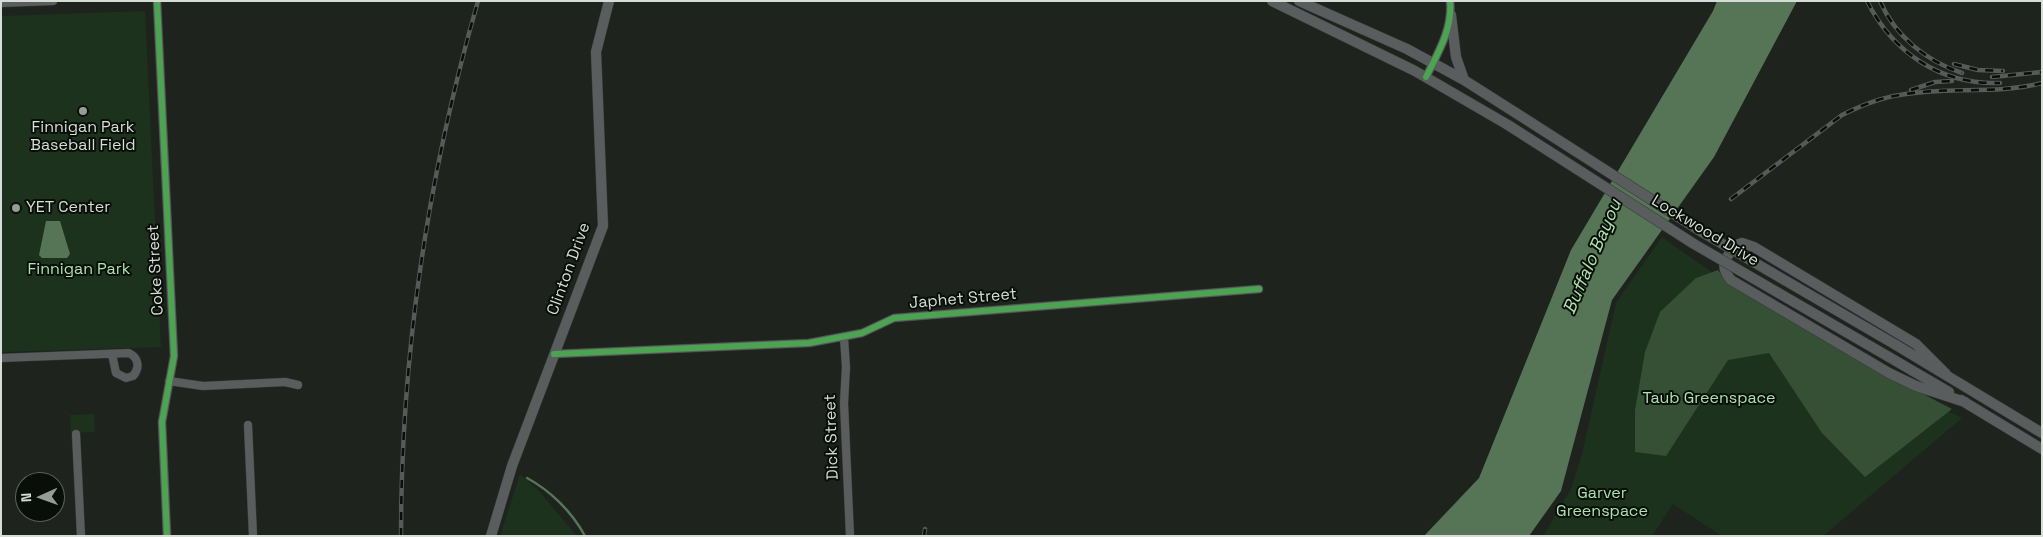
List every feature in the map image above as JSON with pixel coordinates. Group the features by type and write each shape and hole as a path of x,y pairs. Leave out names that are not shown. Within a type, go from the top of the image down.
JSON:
{"main road":[{"name":"Clinton Drive","path":"491,536 512,466 602,226 596,52 609,1"},
{"name":"Lockwood Drive","path":"1299,1 1433,63 1464,80 1702,232 1946,374 2042,433"},
{"name":"Lockwood Drive","path":"1276,2 1426,77 1508,125 1694,244 1889,357 2042,449"},
{"path":"1451,15 1456,57 1464,80"},
{"path":"1946,374 1916,344 1754,247 1742,244 1734,246 1723,262 1725,273 1731,280 1889,373 1916,386 1965,402"},
{"path":"1978,410 1985,398"}],"street":[{"path":"1,3 53,1"},
{"name":"Coke Street","path":"157,1 174,356 162,422 167,536"},
{"path":"1426,77 1451,15 1450,1"},
{"name":"Japhet Street","path":"554,354 809,343 844,338 875,328 894,318 1259,289"},
{"name":"Dick Street","path":"844,338 846,367 844,404 850,536"},
{"path":"1,358 112,354"},
{"path":"169,381 203,386 285,382 298,385"},
{"path":"248,425 253,536"},
{"path":"76,434 81,536"}],"green space":[{"name":"Finnigan Park","path":"145,11 161,347 1,352 1,16"},
{"name":"Taub Greenspace","path":"1662,237 1720,278 1869,369 1962,418 1823,536 1722,536 1673,504 1652,536 1543,536 1571,489 1582,454 1616,303"},
{"path":"94,414 95,432 71,433 70,415"},
{"path":"520,474 539,491 577,536 500,536"}],"shaded area":[{"path":"1718,270 1726,281 1851,356 1952,409 1865,477 1822,433 1769,353 1728,360 1666,456 1635,452 1635,410 1645,352 1660,312 1696,278"}],"water":[{"name":"Buffalo Bayou","path":"1717,1 1797,1 1714,157 1612,300 1561,491 1529,536 1424,536 1479,478 1571,250 1713,11"},
{"path":"46,221 60,221 70,254 67,258 42,258 39,255"}],"waterway":[{"path":"527,478 560,503 585,536"}],"railway":[{"path":"401,536 402,468 406,401 412,333 421,266 445,133 478,1"},
{"path":"1867,1 1890,36 1921,62 1939,72 1958,78 1978,82 2000,83"},
{"path":"1880,1 1894,25 1913,46 1936,62 1962,73"},
{"path":"1954,64 1978,70 2003,71"},
{"path":"1992,77 2042,72"},
{"path":"1911,90 1935,82 1952,81"},
{"path":"1731,199 1842,115 1870,103 1892,96 1918,92 2007,89 2042,83"},
{"path":"924,536 925,529"}],"cycle path":[{"path":"157,1 174,356 162,422 167,536"},
{"path":"1426,77 1440,50 1447,31 1450,1"},
{"path":"554,354 809,343 862,333 894,318 1259,289"}],"place":[{"name":"Finnigan Park Baseball Field","path":"83,111"},
{"name":"YET Center","path":"16,208"}],"park label":[{"name":"Garver Greenspace","path":"1602,503"}]}
